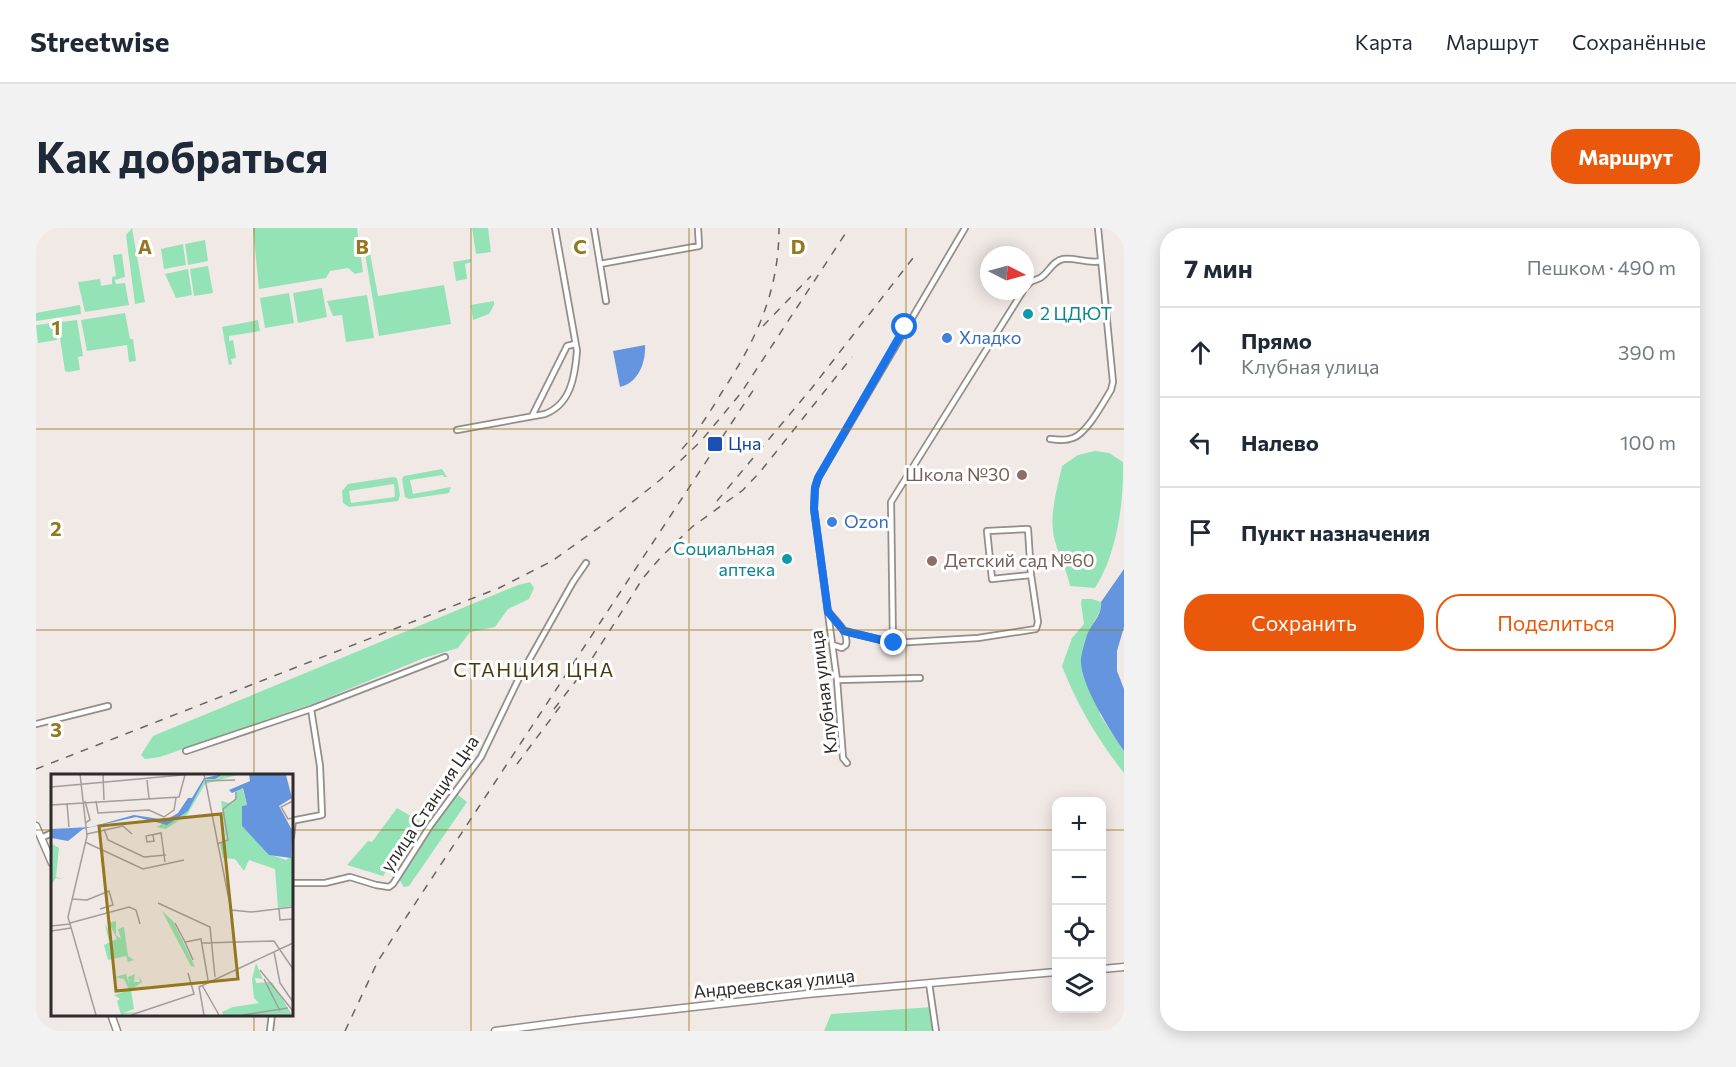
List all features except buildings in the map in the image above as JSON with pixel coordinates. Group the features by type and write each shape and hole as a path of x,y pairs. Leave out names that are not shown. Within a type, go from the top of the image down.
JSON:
{"street":[{"path":"457,430 557,410 570,388 576,368 575,344 555,228"},
{"path":"594,228 606,301"},
{"path":"600,264 699,246 698,228"},
{"name":"Клубная улица","path":"847,763 843,758 837,680 814,509 815,488 818,478 965,228"},
{"path":"1050,439 1074,438 1082,433 1112,390 1098,228"},
{"path":"1034,279 1041,278 1055,262 1063,259 1090,264 1101,261"},
{"path":"894,643 891,502 1017,300"},
{"path":"532,416 567,346 575,344"},
{"path":"844,631 894,643 978,638 1036,629 1038,622 1031,575 1028,529 987,531 992,579 1031,575"},
{"name":"улица Станция Цна","path":"292,883 325,883 350,878 384,887 393,885 430,826 481,757 519,678 586,563"},
{"path":"828,612 848,638 846,645 842,648 832,645"},
{"path":"186,751 311,709 445,657"},
{"path":"837,680 920,678"},
{"path":"36,724 108,706"},
{"path":"292,821 322,815 320,766 311,709"},
{"path":"36,826 51,860"},
{"path":"41,838 51,833"},
{"path":"1106,969 1124,967"},
{"name":"Андреевская улица","path":"495,1031 578,1020 929,983 1052,972"},
{"path":"929,983 936,1031"},
{"path":"112,1016 117,1031"},
{"path":"270,1031 272,1016"}],"green space":[{"path":"132,228 145,302 135,304 126,235"},
{"path":"253,228 357,228 363,272 355,274 348,268 330,271 326,278 259,289"},
{"path":"472,228 488,228 491,252 476,254"},
{"path":"205,240 208,261 188,265 185,244"},
{"path":"183,244 186,265 164,269 161,249"},
{"path":"364,248 369,248 378,296 444,285 451,324 379,336"},
{"path":"122,254 125,277 115,280 116,284 125,283 129,305 85,312 78,282 100,279 101,286 112,284 112,277 116,276 113,255"},
{"path":"471,259 471,262 465,264 467,279 456,281 453,262"},
{"path":"208,266 213,293 194,296 190,269"},
{"path":"188,269 192,295 176,298 165,274"},
{"path":"322,288 327,317 298,323 293,293"},
{"path":"289,293 294,323 265,328 260,298"},
{"path":"367,295 374,338 346,342 342,315 333,316 327,301"},
{"path":"494,301 489,314 473,320 471,305"},
{"path":"80,305 81,314 36,321 36,313"},
{"path":"125,313 130,339 133,339 136,361 129,362 127,345 87,351 81,320"},
{"path":"77,320 83,356 78,357 80,370 68,372 65,371 58,325 61,322"},
{"path":"258,320 260,331 229,336 229,341 233,340 236,358 231,359 232,364 229,365 222,327"},
{"path":"52,323 55,326 57,340 38,343 36,325"},
{"path":"1095,451 1109,453 1123,462 1118,527 1109,560 1095,588 1070,586 1053,532 1056,494 1062,466 1078,455"},
{"path":"442,469 447,477 443,475 410,480 413,494 451,487 449,493 409,499 405,497 402,479 404,476"},
{"path":"393,477 397,478 400,495 398,501 349,507 343,503 342,491 348,484","holes":["394,484 395,497 351,503 349,491"]},
{"path":"530,582 534,588 529,599 508,609 495,627 470,632 458,648 424,658 315,703 160,757 145,759 141,755 153,736"},
{"path":"1082,599 1101,602 1102,607 1088,633 1100,715 1124,751 1124,773 1089,722 1062,666 1072,638 1084,624"},
{"path":"457,794 467,802 409,886 404,887 399,879 431,827"},
{"path":"397,808 421,822 383,876 347,865 368,841 372,842"},
{"path":"932,1007 934,1031 824,1031 831,1014"}],"water":[{"path":"645,345 640,371 632,381 620,387 613,351"},
{"path":"1124,569 1124,627 1117,651 1117,671 1124,689 1124,751 1090,693 1081,658 1087,635 1099,615 1101,602"}],"railway":[{"path":"682,449 713,407 755,334 775,273 779,228"},
{"path":"36,769 499,588 552,561 611,519 660,480 701,441 741,393 849,228"},
{"path":"717,501 811,389 913,258"},
{"path":"763,326 811,276"},
{"path":"554,709 586,668 643,578 692,527 743,490 852,357"},
{"path":"345,1031 378,961 754,389"},
{"path":"517,764 562,704"}],"place":[{"name":"2 ЦДЮТ","path":"1028,314"},
{"name":"Хладко","path":"947,338"},
{"name":"Цна","path":"715,444"},
{"name":"Школа №30","path":"1022,475"},
{"name":"Ozon","path":"832,522"},
{"name":"Социальная аптека","path":"787,559"},
{"name":"Детский сад №60","path":"932,561"}],"district":[{"name":"СТАНЦИЯ ЦНА","path":"534,670"}],"route":[{"path":"894,643 844,631 828,612 814,497 818,478 905,327"}]}
